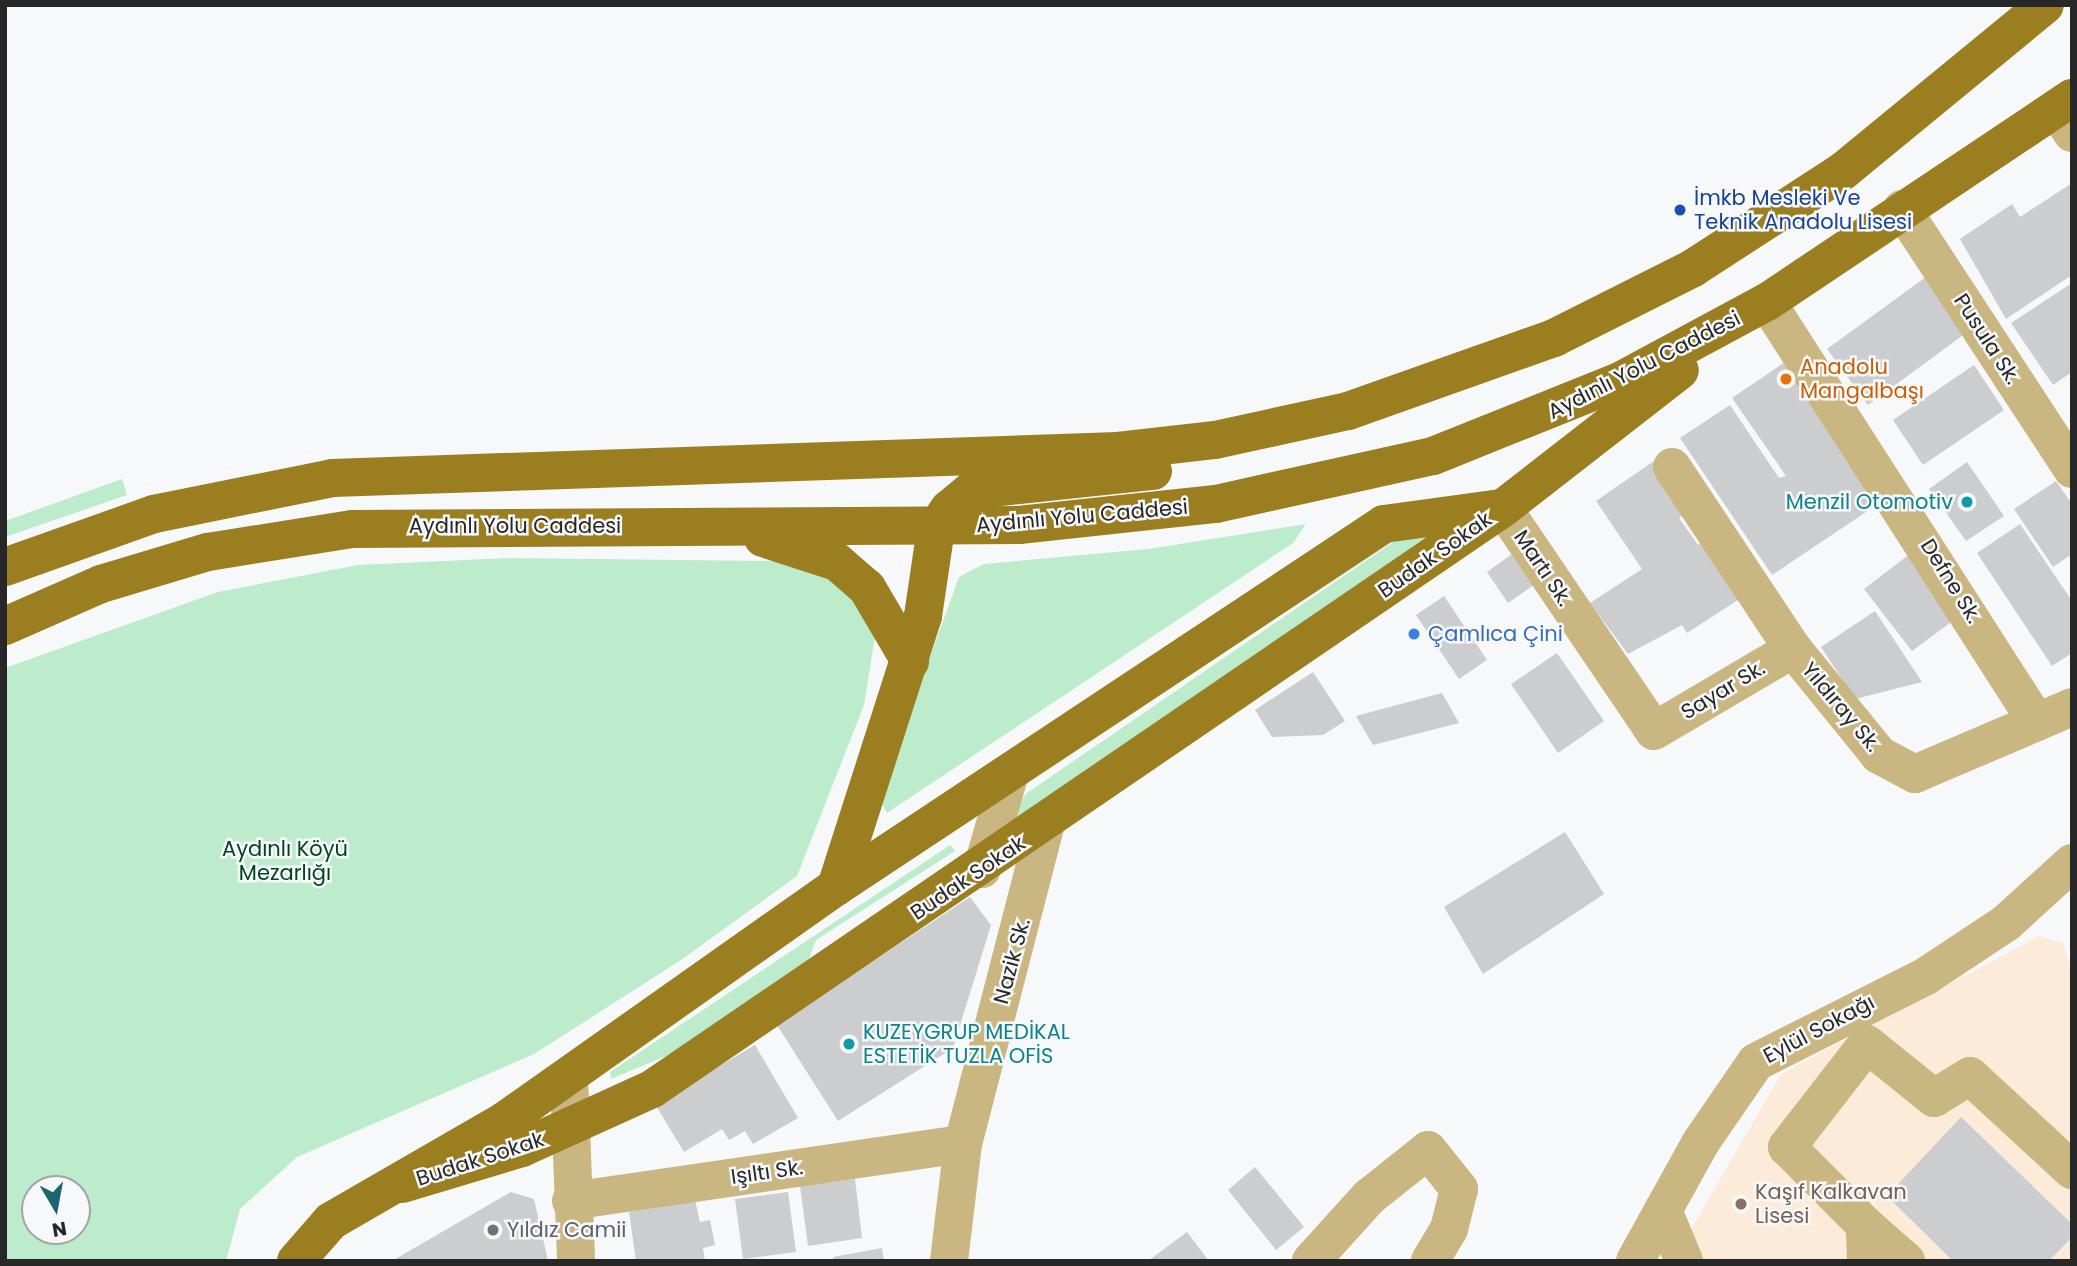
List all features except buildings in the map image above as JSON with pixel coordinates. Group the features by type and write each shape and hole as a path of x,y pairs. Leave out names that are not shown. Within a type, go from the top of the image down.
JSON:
{"main road":[{"path":"836,887 910,662 936,528 972,490 1160,470 1348,411 1554,338 1703,262 1843,171 2045,5"},
{"name":"Aydınlı Yolu Caddesi","path":"5,626 101,584 208,552 352,529 692,526 936,528 1216,504 1433,456 1620,381 1767,302 1902,209 2066,113"},
{"name":"Budak Sokak","path":"402,1184 571,1129 652,1089 1045,827 1503,508 1767,302"},
{"path":"5,567 154,514 332,478 1118,451 1215,439 1348,411"},
{"name":"Budak Sokak","path":"402,1184 569,1076 836,887 1009,776 1384,524 1503,508"},
{"path":"692,526 788,544 836,562 867,587 910,662"},
{"path":"296,1261 331,1221 402,1184"}],"street":[{"name":"Pusula Sk.","path":"1902,209 2072,469"},
{"name":"Defne Sk.","path":"1767,302 2037,722"},
{"path":"1672,467 1784,635"},
{"name":"Martı Sk.","path":"1503,508 1654,731"},
{"name":"Yıldıray Sk.","path":"1784,635 1879,755 1915,774 2037,722"},
{"name":"Sayar Sk.","path":"1654,731 1784,635"},
{"path":"2037,722 2072,707"},
{"path":"982,869 1009,776"},
{"name":"Nazik Sk.","path":"950,1261 963,1144 1045,827"},
{"name":"Eylül Sokağı","path":"1634,1261 1756,1062 1926,976 2069,877"},
{"path":"1906,1261 1866,1243 1787,1147 1867,1044 1934,1098 1970,1076 2072,1170"},
{"path":"569,1076 571,1201 576,1261"},
{"name":"Işıltı Sk.","path":"571,1201 963,1144"},
{"path":"1311,1261 1369,1197 1428,1150 1459,1189 1449,1229 1430,1261"},
{"path":"1663,1210 1684,1261"}],"shaded area":[{"path":"2039,936 2063,943 2072,972 2072,1261 1673,1261 1781,1074"}],"green space":[{"path":"122,479 127,495 5,537 5,521"},
{"path":"1306,524 1293,543 887,813 879,798 959,577 984,564 1148,549"},
{"path":"1418,525 1444,532 1001,834 996,828 1027,793"},
{"name":"Aydınlı Köyü Mezarlığı","path":"510,558 774,561 842,576 877,624 864,705 797,876 681,960 534,1054 297,1157 240,1209 226,1261 5,1261 5,668 218,592 358,565"},
{"path":"950,845 955,851 816,940 806,967 685,1048 611,1079 610,1072"}],"place":[{"name":"İmkb Mesleki Ve Teknik Anadolu Lisesi","path":"1680,210"},
{"name":"Anadolu Mangalbaşı","path":"1786,379"},
{"name":"Menzil Otomotiv","path":"1967,502"},
{"name":"Çamlıca Çini","path":"1414,634"},
{"name":"KUZEYGRUP MEDİKAL ESTETİK TUZLA OFİS","path":"849,1044"},
{"name":"Kaşıf Kalkavan Lisesi","path":"1741,1204"},
{"name":"Yıldız Camii","path":"493,1230"}]}
